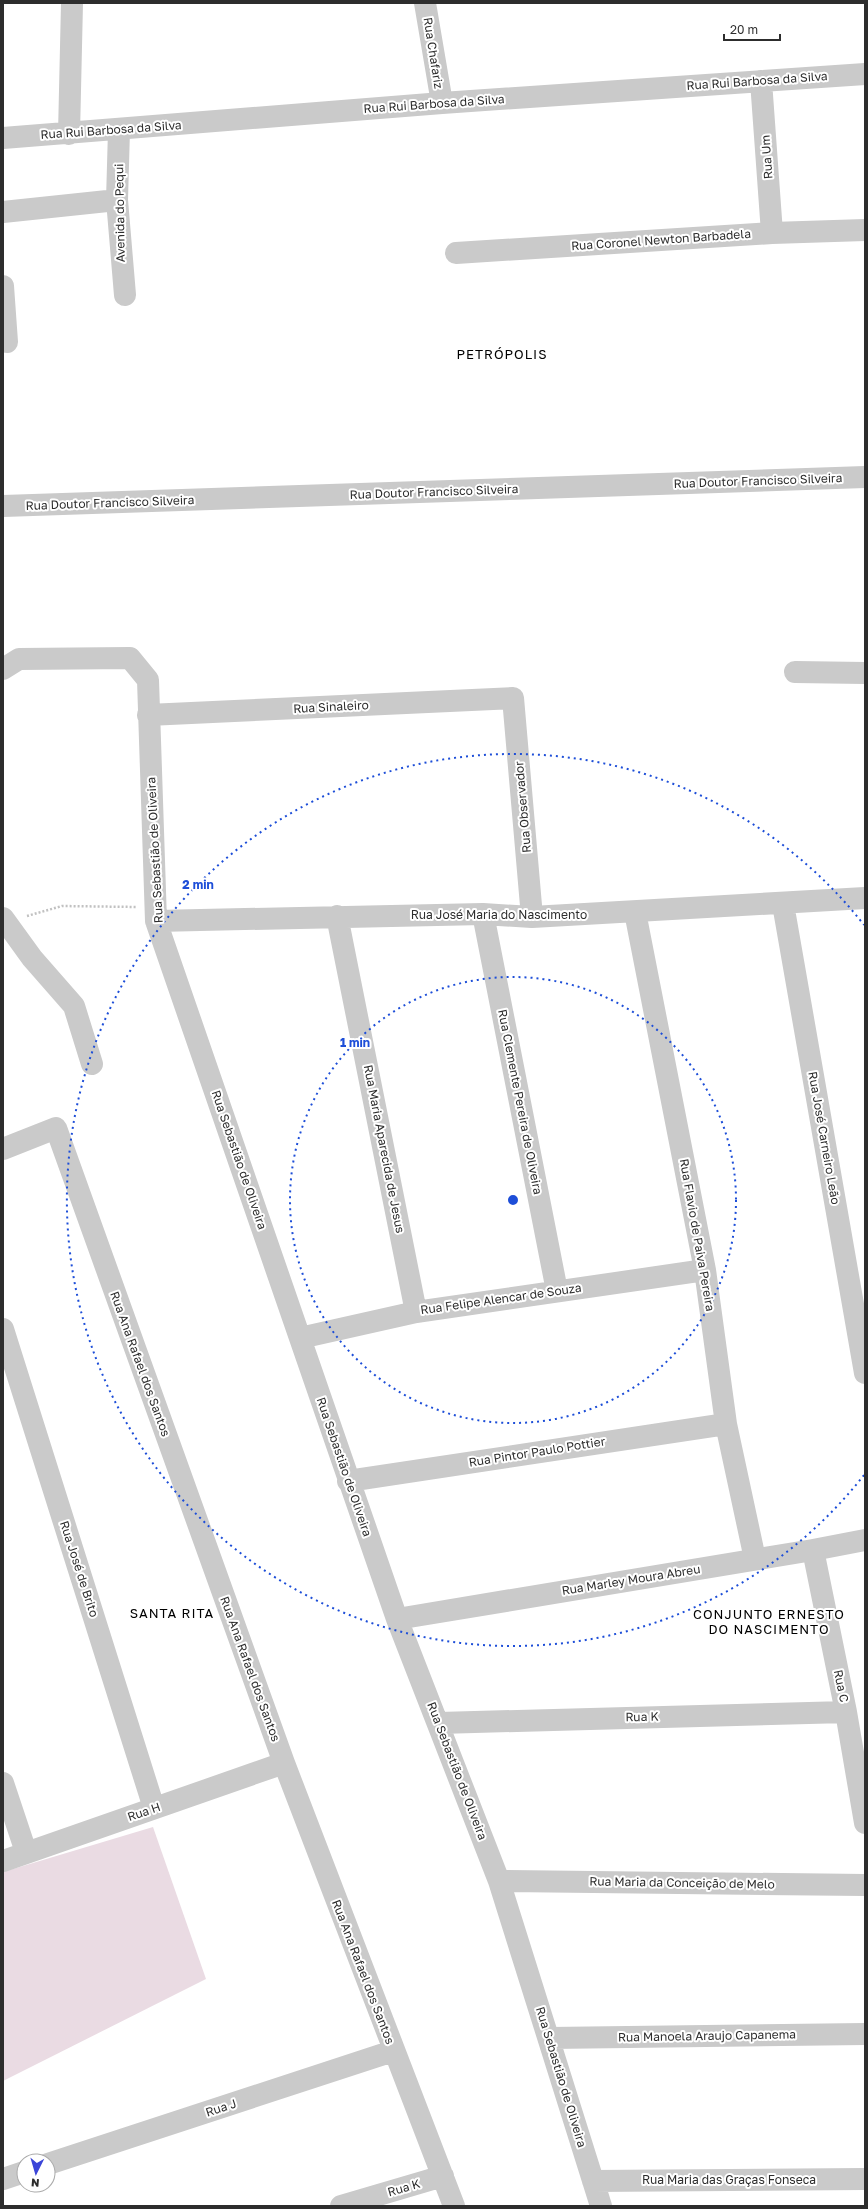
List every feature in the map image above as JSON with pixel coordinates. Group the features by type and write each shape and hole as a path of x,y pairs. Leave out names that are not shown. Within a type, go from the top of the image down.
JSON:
{"street":[{"path":"69,134 72,3"},
{"name":"Rua Chafariz","path":"425,3 442,103"},
{"name":"Rua Rui Barbosa da Silva","path":"3,138 69,134 442,103 865,74"},
{"name":"Rua Um","path":"761,81 772,233"},
{"name":"Avenida do Pequi","path":"119,130 117,200 121,266 125,295"},
{"path":"3,212 117,200"},
{"name":"Rua Coronel Newton Barbadela","path":"456,253 772,233 865,230"},
{"path":"3,286 7,342"},
{"name":"Rua Doutor Francisco Silveira","path":"3,506 865,477"},
{"name":"Rua Sebastião de Oliveira","path":"3,669 19,659 130,658 148,680 156,921 348,1481 397,1619 439,1723 498,1881 550,2038 601,2206"},
{"path":"795,672 865,673"},
{"name":"Rua Sinaleiro","path":"148,715 513,698"},
{"name":"Rua Observador","path":"513,698 532,917"},
{"name":"Rua José Maria do Nascimento","path":"156,921 483,914 532,917 783,904 865,898"},
{"name":"Rua José Carneiro Leão","path":"783,904 865,1373"},
{"name":"Rua Flavio de Paiva Pereira","path":"635,912 705,1270 726,1424 755,1559"},
{"name":"Rua Clemente Pereira de Oliveira","path":"483,914 557,1291"},
{"name":"Rua Maria Aparecida de Jesus","path":"337,916 416,1312"},
{"path":"4,920 32,958 74,1006 92,1064"},
{"name":"Rua Ana Rafael dos Santos","path":"3,1149 56,1128 284,1763 393,2051 454,2206"},
{"name":"Rua Felipe Alencar de Souza","path":"300,1338 416,1312 705,1270"},
{"name":"Rua José de Brito","path":"3,1329 154,1808"},
{"name":"Rua Pintor Paulo Pottier","path":"348,1481 726,1424"},
{"name":"Rua Marley Moura Abreu","path":"397,1619 813,1550 865,1540"},
{"name":"Rua C","path":"813,1550 846,1712 865,1823"},
{"name":"Rua K","path":"439,1723 846,1712"},
{"name":"Rua H","path":"3,1861 284,1763"},
{"path":"3,1783 26,1852"},
{"name":"Rua Maria da Conceição de Melo","path":"498,1881 865,1884"},
{"name":"Rua Manoela Araujo Capanema","path":"550,2038 865,2034"},
{"name":"Rua J","path":"56,2161 393,2051"},
{"path":"3,2179 16,2175"},
{"name":"Rua K","path":"341,2206 443,2176"},
{"name":"Rua Maria das Graças Fonseca","path":"593,2181 865,2179"}],"path":[{"path":"4,920 62,906 139,907 156,921"}],"shaded area":[{"path":"153,1827 206,1979 3,2081 3,1872"}],"district":[{"name":"PETRÓPOLIS","path":"502,354"},
{"name":"SANTA RITA","path":"172,1613"},
{"name":"CONJUNTO ERNESTO DO NASCIMENTO","path":"769,1622"}]}
